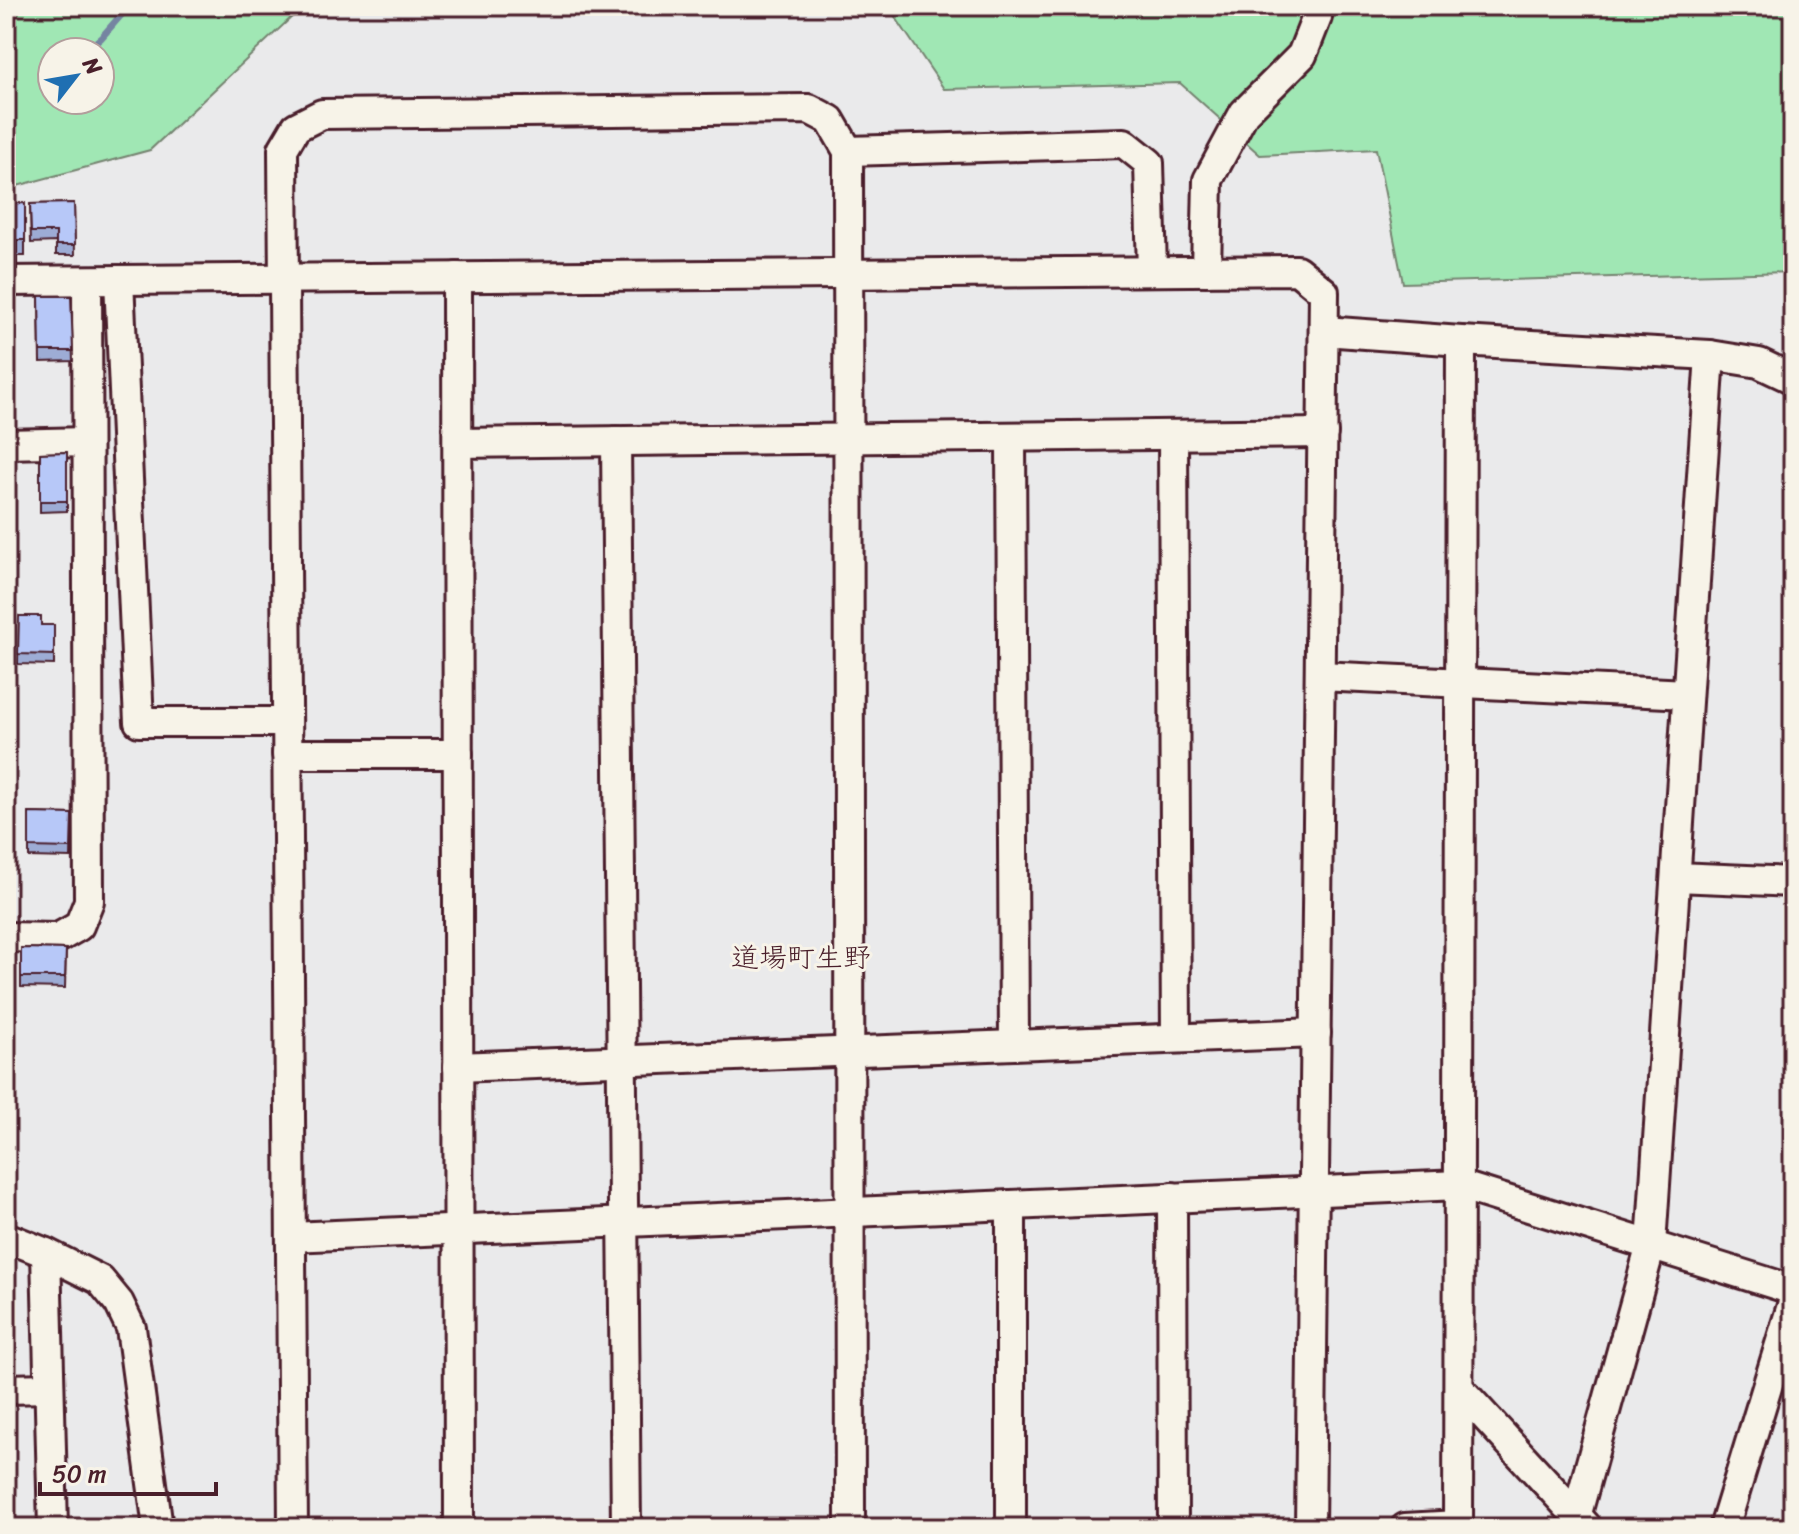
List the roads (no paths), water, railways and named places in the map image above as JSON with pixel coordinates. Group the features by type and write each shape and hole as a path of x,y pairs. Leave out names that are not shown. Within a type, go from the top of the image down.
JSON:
{"street":[{"path":"1206,271 1208,180 1244,113 1302,55 1317,17 1318,6"},
{"path":"293,1528 283,149 296,127 322,114 809,109 830,120 848,151 850,1528"},
{"path":"848,151 1124,143 1149,163 1152,271"},
{"path":"6,281 1297,270 1324,292 1310,1528"},
{"path":"457,277 459,1528"},
{"path":"119,280 139,722 287,722"},
{"path":"6,937 58,938 79,926 89,901 87,281"},
{"path":"1324,331 1710,355 1759,363 1793,379"},
{"path":"1405,1528 1458,1526 1461,341"},
{"path":"1582,1523 1651,1245 1710,355"},
{"path":"458,443 1323,433"},
{"path":"1173,435 1176,1038"},
{"path":"1011,437 1014,1045"},
{"path":"616,441 626,1528"},
{"path":"6,444 87,442"},
{"path":"1320,676 1687,694"},
{"path":"287,754 458,754"},
{"path":"1676,877 1793,882"},
{"path":"458,1067 1316,1033"},
{"path":"291,1237 1459,1185 1793,1290"},
{"path":"1172,1197 1173,1528"},
{"path":"1011,1205 1011,1528"},
{"path":"6,1237 100,1280 119,1303 131,1328 158,1528"},
{"path":"46,1253 53,1528"},
{"path":"1724,1528 1793,1302"},
{"path":"6,1389 49,1388"},
{"path":"1459,1388 1582,1523"}],"waterway":[{"path":"103,36 129,6"}],"district":[{"name":"道場町生野","path":"801,957"}]}
